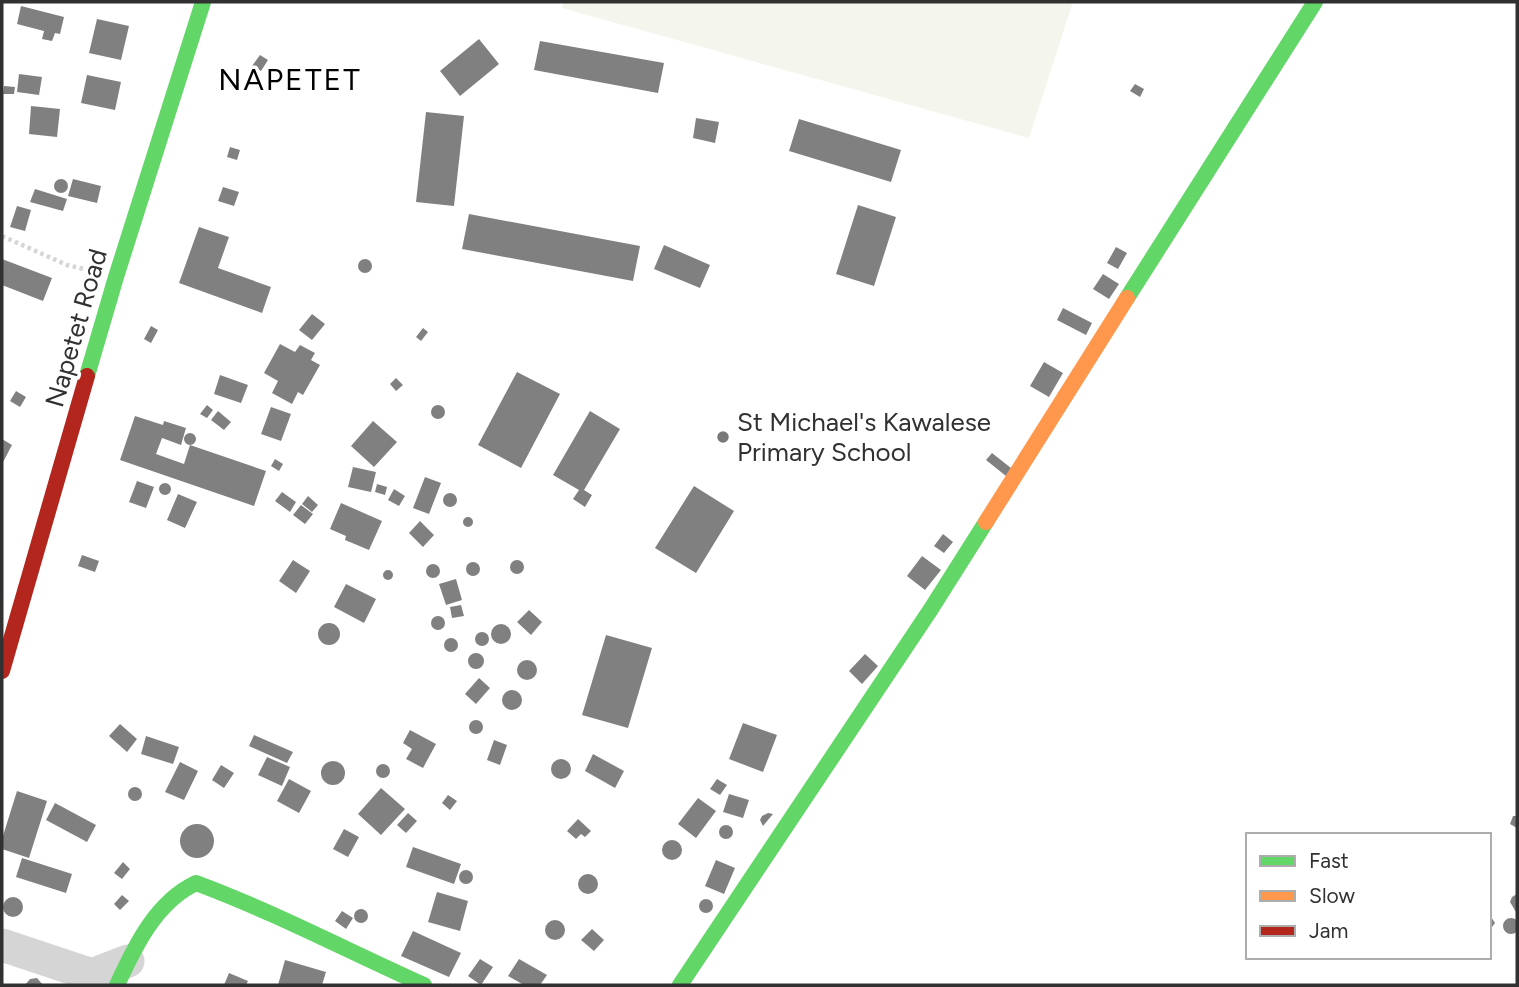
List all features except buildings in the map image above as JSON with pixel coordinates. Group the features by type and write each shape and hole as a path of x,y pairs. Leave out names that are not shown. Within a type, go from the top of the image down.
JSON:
{"street":[{"name":"Napetet Road","path":"2,671 116,277 203,2"},
{"path":"680,985 931,609 1315,2"},
{"path":"2,945 92,975 122,973 160,912 177,893 196,883 250,903 424,985"}],"path":[{"path":"2,236 68,265 116,277"}],"shaded area":[{"path":"564,2 1073,2 1029,138 562,8"}],"traffic: fast":[{"path":"87,376 203,2"},
{"path":"1127,298 1315,2"},
{"path":"680,985 986,522"},
{"path":"117,985 131,955 158,913 169,901 196,883 282,919 424,985"}],"traffic: slow":[{"path":"986,522 1127,298"}],"traffic: jam":[{"path":"2,671 87,376"}],"place":[{"name":"St Michael's Kawalese Primary School","path":"723,437"}],"district":[{"name":"NAPETET","path":"290,79"}]}
